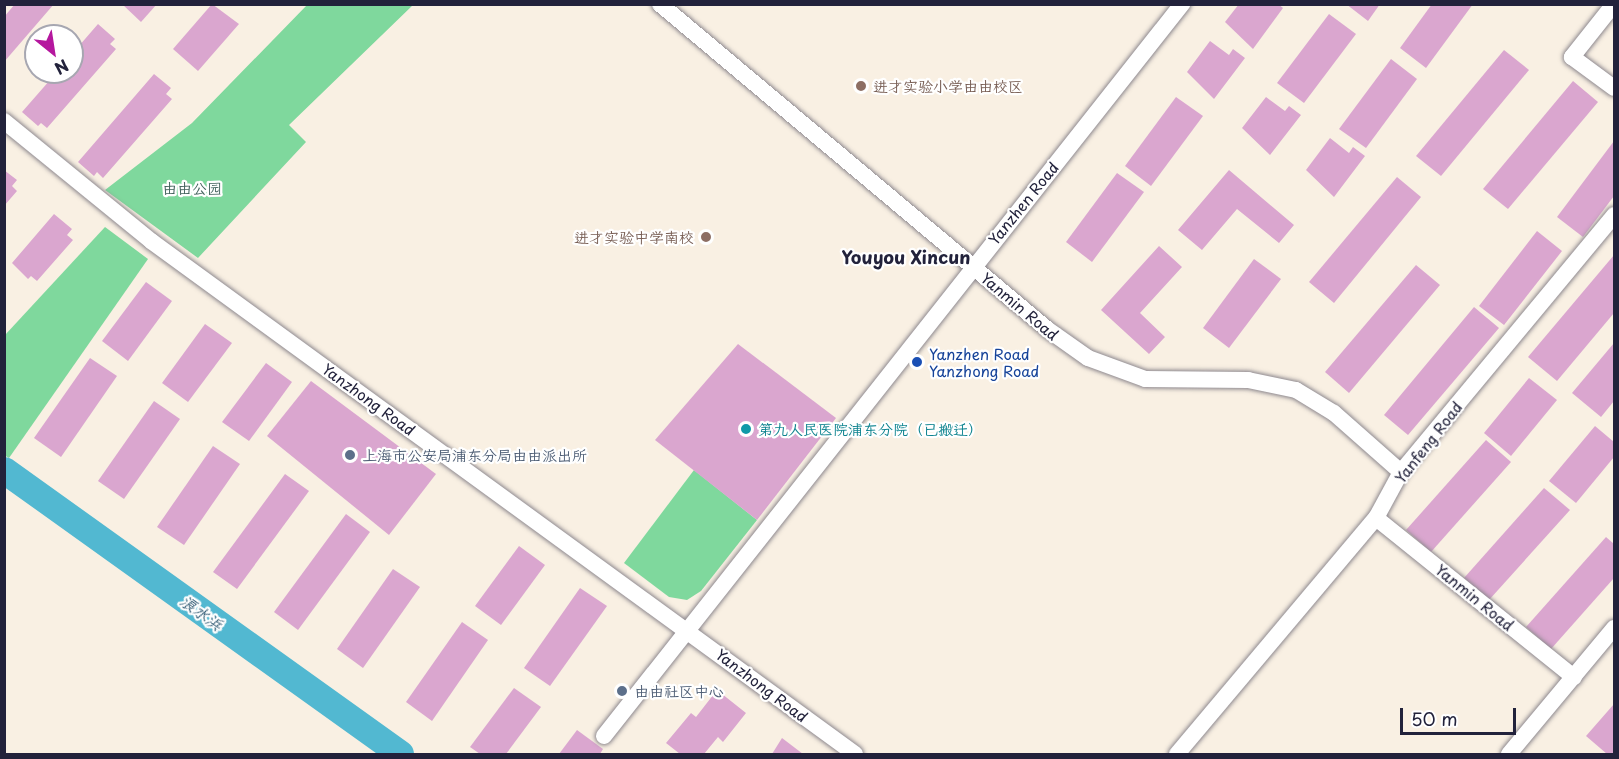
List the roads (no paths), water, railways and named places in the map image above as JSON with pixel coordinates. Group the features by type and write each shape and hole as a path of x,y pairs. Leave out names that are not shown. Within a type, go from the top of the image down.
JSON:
{"street":[{"name":"Yanmin Road","path":"660,4 972,266 1088,358 1145,379 1248,380 1296,390 1334,413 1401,472"},
{"name":"Yanzhen Road","path":"604,736 972,266 1182,4"},
{"path":"1614,4 1572,57 1614,88"},
{"name":"Yanzhong Road","path":"4,121 151,241 855,754"},
{"name":"Yanfeng Road","path":"1177,754 1376,518 1401,472 1614,215"},
{"name":"Yanmin Road","path":"1376,518 1574,677"},
{"path":"1509,754 1614,628"}],"waterway":[{"name":"浪水浜","path":"4,470 400,754"}],"place":[{"name":"进才实验小学由由校区","path":"861,86"},
{"name":"进才实验中学南校","path":"706,237"},
{"name":"Yanzhen Road Yanzhong Road","path":"917,362"},
{"name":"第九人民医院浦东分院（已搬迁）","path":"746,429"},
{"name":"上海市公安局浦东分局由由派出所","path":"350,455"},
{"name":"由由社区中心","path":"622,691"}],"district":[{"name":"Youyou Xincun","path":"906,257"}],"park label":[{"name":"由由公园","path":"192,188"}]}
